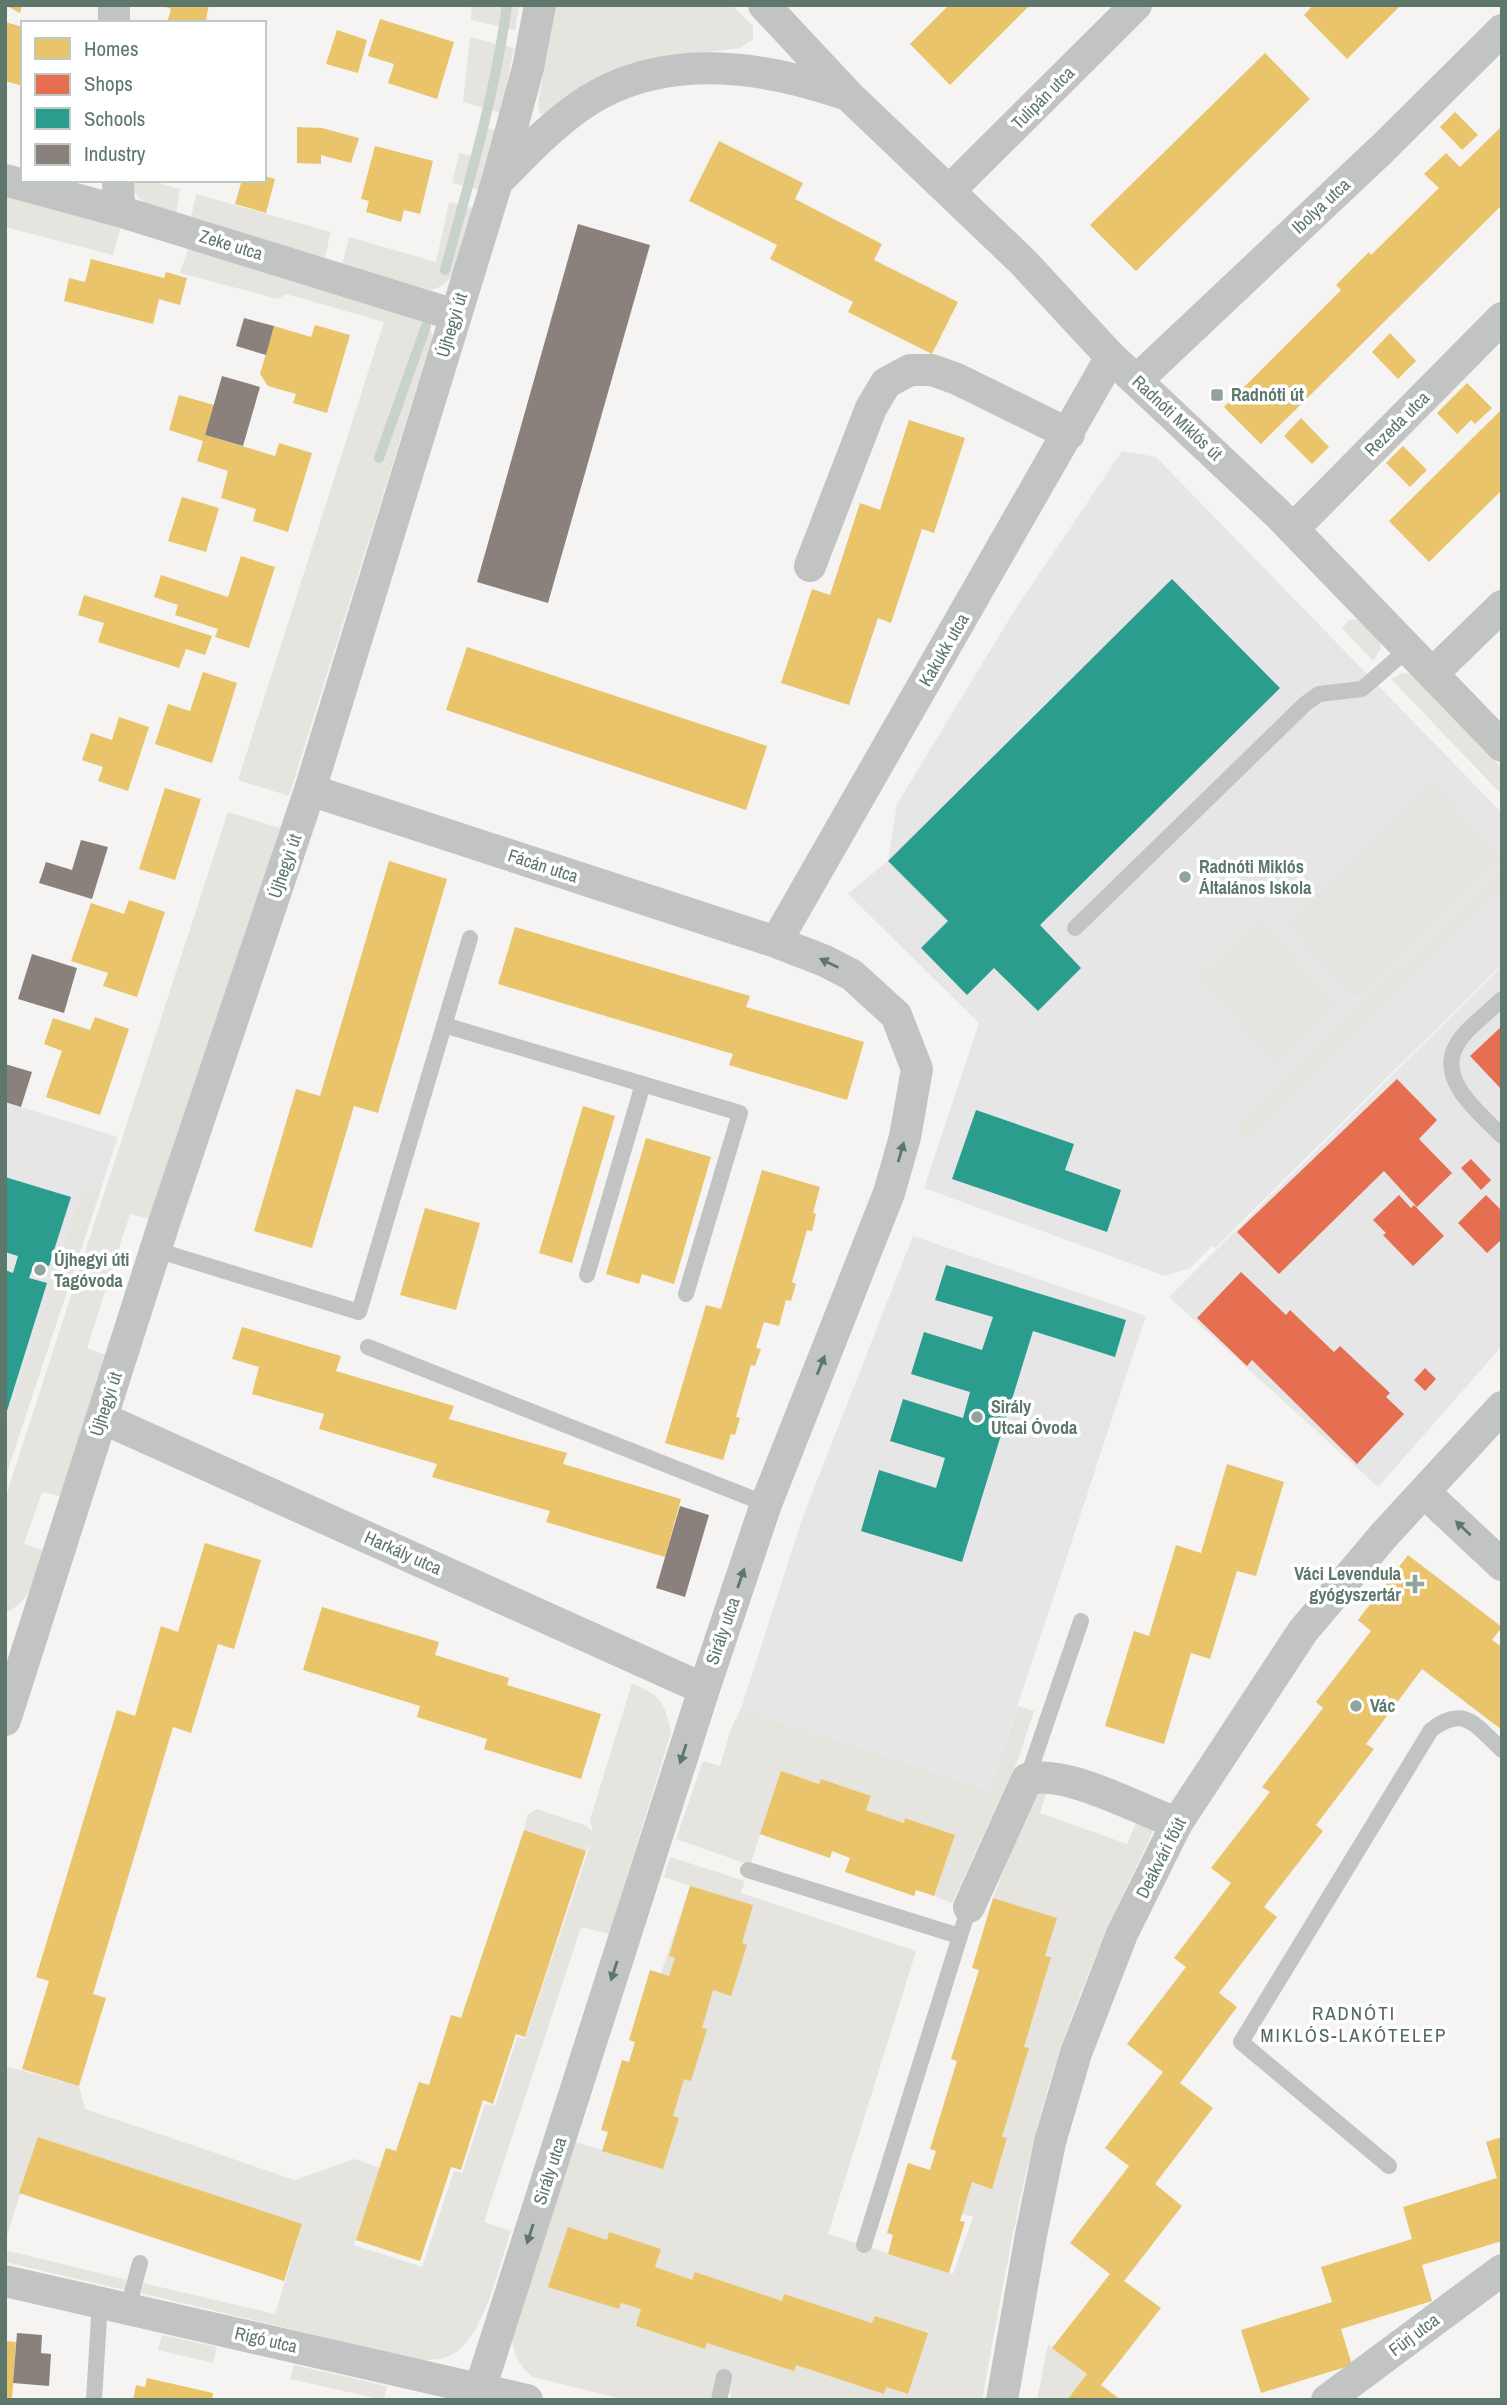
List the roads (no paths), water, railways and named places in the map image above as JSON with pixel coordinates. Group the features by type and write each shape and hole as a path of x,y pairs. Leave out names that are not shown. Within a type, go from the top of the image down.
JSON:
{"street":[{"name":"Újhegyi út","path":"5,1720 19,1629 102,1418 310,790 497,182 528,68 540,5"},
{"name":"Tulipán utca","path":"950,190 1136,5"},
{"name":"Radnóti Miklós út","path":"769,7 848,95 950,190 1111,356 1293,529 1502,746"},
{"name":"Ibolya utca","path":"1137,380 1382,149 1502,30"},
{"name":"Radnóti Miklós út","path":"497,182 530,148 591,99 652,76 701,68 748,68 794,77 848,95"},
{"name":"Zeke utca","path":"5,180 119,211 455,315"},
{"path":"118,182 119,211"},
{"name":"Rezeda utca","path":"1293,529 1502,318"},
{"name":"Kakukk utca","path":"776,942 1069,434 1111,356"},
{"path":"810,566 871,408 886,383 910,370 933,370 957,379 1069,434"},
{"path":"1433,673 1502,606"},
{"name":"Fácán utca","path":"310,790 776,942"},
{"name":"Sirály utca","path":"481,2389 704,1689 766,1504 888,1193 905,1137 917,1069 896,1015 852,975 776,942"},
{"name":"Deákvári főút","path":"1002,2400 1050,2142 1076,2053 1117,1945 1177,1823 1303,1631 1502,1407"},
{"name":"Harkály utca","path":"102,1418 704,1689"},
{"path":"1424,1492 1502,1565"},
{"path":"964,1922 1027,1779 1041,1776 1070,1782 1177,1823"},
{"name":"Fürj utca","path":"1327,2400 1502,2270"},
{"name":"Rigó utca","path":"5,2281 527,2400"}],"lane":[{"path":"1075,928 1305,704 1319,694 1362,689 1408,649"},
{"path":"156,1251 359,1312 470,938"},
{"path":"1502,999 1456,1045 1452,1073 1462,1093 1502,1136"},
{"path":"444,1025 740,1112 686,1294"},
{"path":"587,1275 643,1084"},
{"path":"368,1347 766,1504"},
{"path":"1027,1779 1081,1621"},
{"path":"1389,2166 1241,2042 1431,1730 1444,1720 1461,1716 1471,1721 1502,1750"},
{"path":"748,1870 964,1922 864,2245"},
{"path":"94,2400 114,2305 140,2263"},
{"path":"719,2400 724,2377"}],"waterway":[{"path":"445,270 488,105 507,5"},
{"path":"379,458 426,326"}],"place":[{"name":"Radnóti út","path":"1217,395"},
{"name":"Radnóti Miklós Általános Iskola","path":"1185,877"},
{"name":"Újhegyi úti Tagóvoda","path":"40,1270"},
{"name":"Sirály Utcai Óvoda","path":"977,1417"},
{"name":"Váci Levendula gyógyszertár","path":"1415,1584"},
{"name":"Vác","path":"1356,1706"}],"district":[{"name":"RADNÓTI MIKLÓS-LAKÓTELEP","path":"1354,2024"}]}
